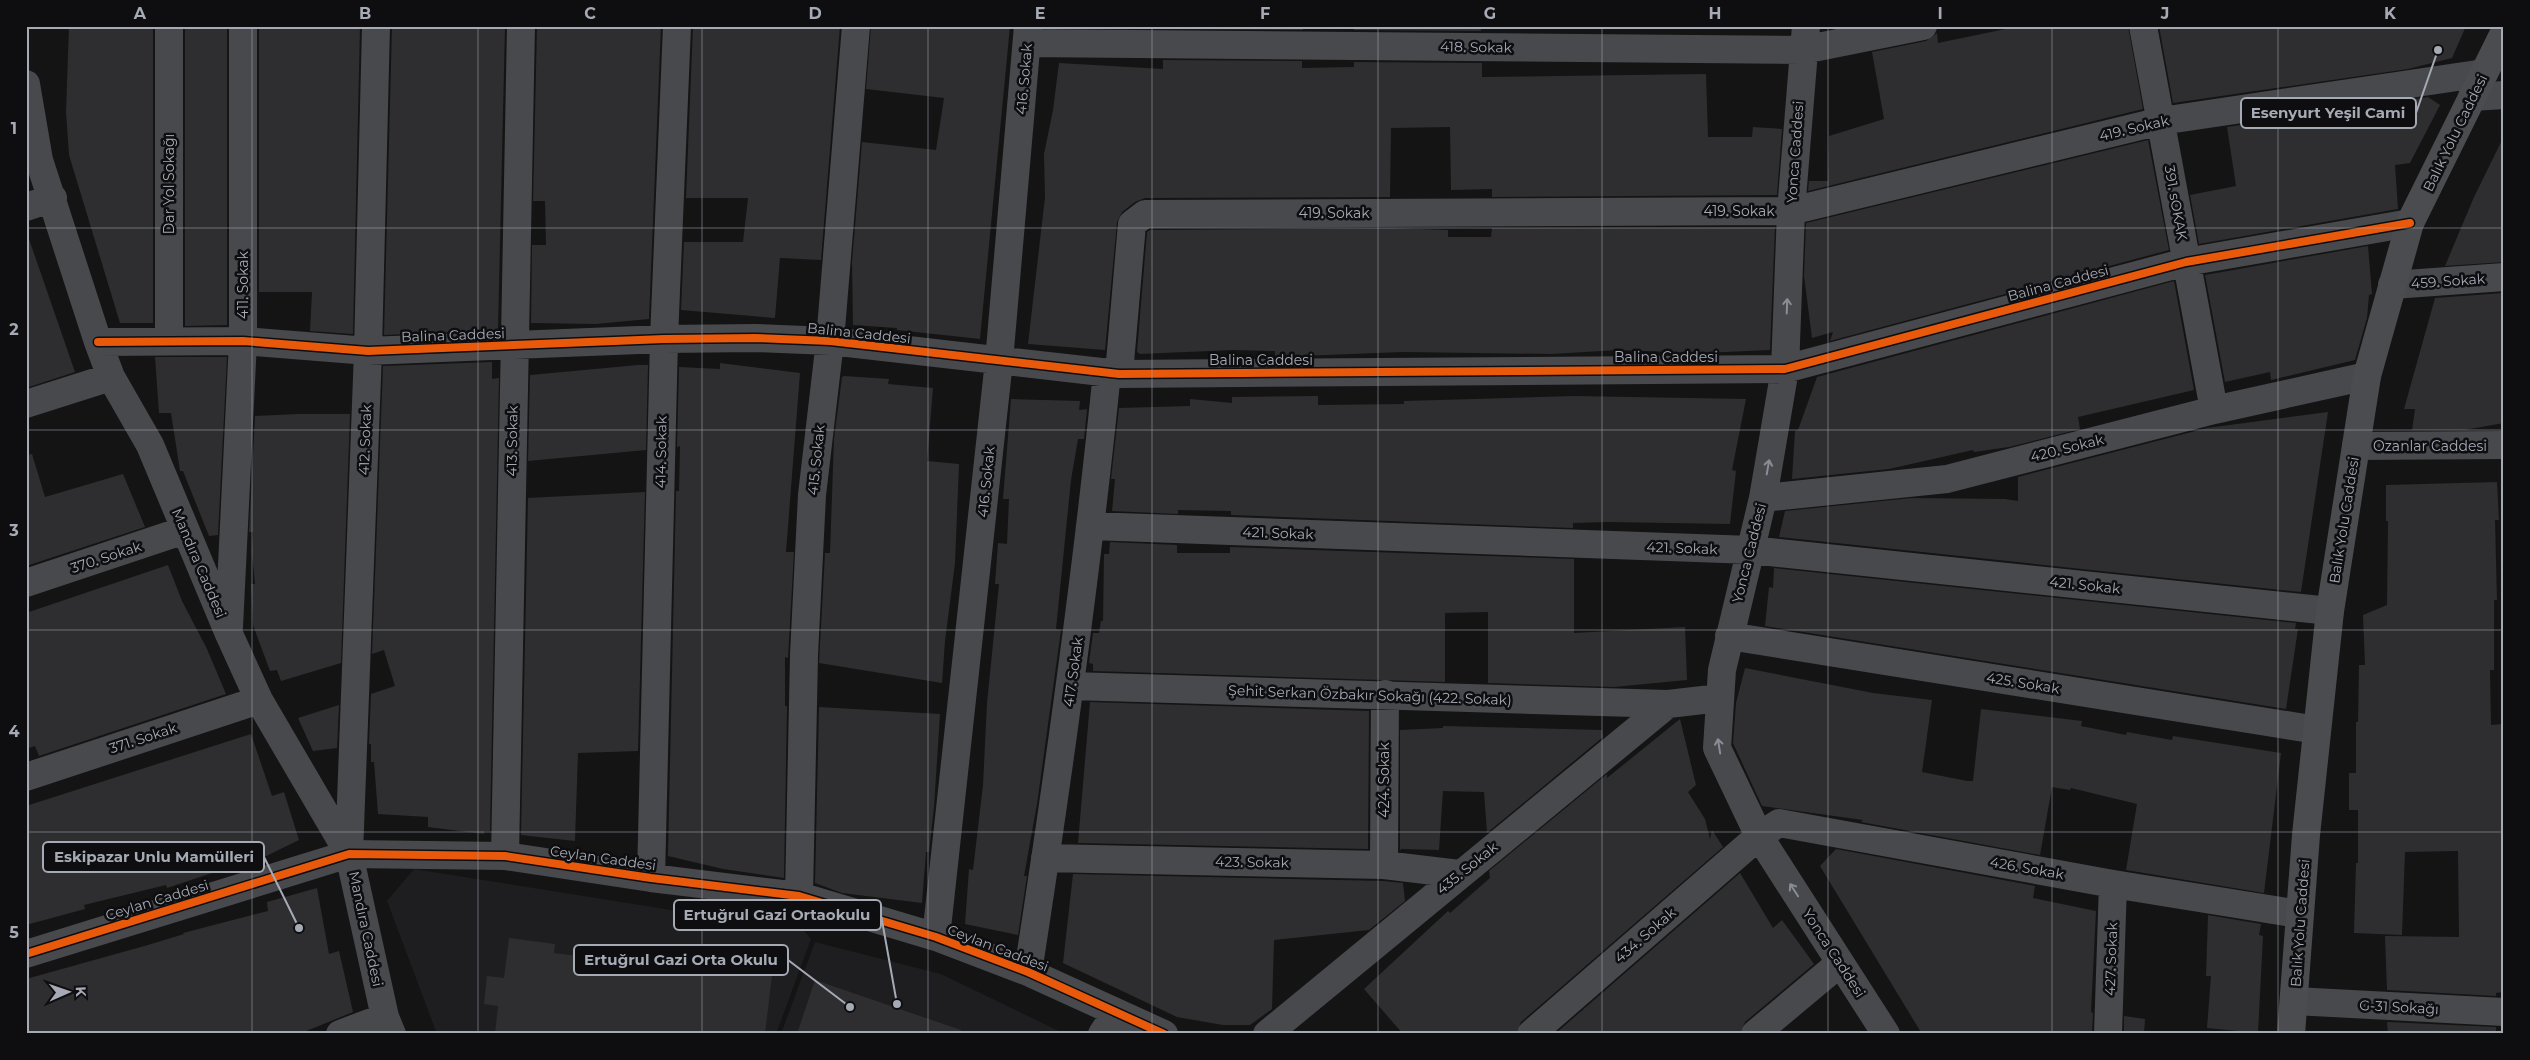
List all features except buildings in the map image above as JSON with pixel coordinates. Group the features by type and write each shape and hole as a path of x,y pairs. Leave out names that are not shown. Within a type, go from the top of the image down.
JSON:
{"main road":[{"name":"Balık Yolu Caddesi","path":"2291,1034 2299,914 2330,611 2368,376 2410,223 2504,34"}],"street":[{"name":"Dar Yol Sokağı","path":"168,26 169,341"},
{"name":"411. Sokak","path":"229,634 243,341 243,26"},
{"name":"412. Sokak","path":"349,854 368,351 376,26"},
{"name":"413. Sokak","path":"504,856 521,26"},
{"name":"414. Sokak","path":"651,878 664,339 678,26"},
{"name":"415. Sokak","path":"799,896 804,654 812,505 830,341 856,26"},
{"name":"418. Sokak","path":"1028,35 1805,38 1923,26"},
{"name":"391. sOKAK","path":"2143,26 2214,410"},
{"name":"416. Sokak","path":"936,937 999,361 1028,35"},
{"name":"Yonca Caddesi","path":"1805,38 1791,211 1785,369 1763,498 1728,636 1722,670 1717,748 1759,836 1886,1034"},
{"name":"419. Sokak","path":"1113,373 1132,224 1145,214 1791,211 2161,121 2484,73"},
{"name":"Mandıra Caddesi","path":"26,84 39,160 111,377 150,445 229,634 259,700 349,854 388,1025"},
{"path":"2472,97 2504,95"},
{"path":"26,207 53,198"},
{"name":"Balina Caddesi","path":"98,342 243,341 368,351 664,339 755,338 830,341 1113,373 1785,369 2186,262 2410,223"},
{"name":"459. Sokak","path":"2392,285 2504,277"},
{"name":"417. Sokak","path":"1028,972 1071,686 1113,373"},
{"name":"420. Sokak","path":"1763,498 1947,479 2214,410 2368,376"},
{"path":"26,404 111,377"},
{"name":"Ozanlar Caddesi","path":"2356,446 2504,446"},
{"name":"421. Sokak","path":"1092,526 1751,550 2330,611"},
{"name":"370. Sokak","path":"26,583 185,530"},
{"name":"425. Sokak","path":"1728,636 2317,730"},
{"name":"Şehit Serkan Özbakır Sokağı (422. Sokak)","path":"1071,686 1668,704 1720,698"},
{"name":"424. Sokak","path":"1384,865 1385,694"},
{"name":"371. Sokak","path":"26,777 259,700"},
{"name":"435. Sokak","path":"1267,1034 1459,874 1668,704"},
{"name":"426. Sokak","path":"1759,836 1779,823 2113,884 2299,914"},
{"name":"434. Sokak","path":"1531,1034 1759,836"},
{"name":"Ceylan Caddesi","path":"26,954 349,854 504,856 651,878 799,896 936,937 1028,972 1109,1023 1164,1034"},
{"name":"423. Sokak","path":"1046,858 1384,865 1459,874"},
{"name":"427. Sokak","path":"2108,1034 2113,884"},
{"path":"1755,1034 1840,963"},
{"name":"G-31 Sokağı","path":"2294,1001 2504,1012"},
{"path":"340,1034 388,1025"}],"shaded area":[{"path":"414,869 804,931 811,939 776,1034 437,1034 387,901"},
{"path":"815,942 941,974 1065,1034 781,1034"}],"cycle path":[{"path":"98,342 243,341 368,351 664,339 755,338 830,341 1119,374 1785,369 2186,262 2410,223"},
{"path":"26,954 349,854 505,856 651,878 799,896 936,937 1028,972 1164,1034"}],"place":[{"name":"Esenyurt Yeşil Cami","path":"2438,50"},
{"name":"Eskipazar Unlu Mamülleri","path":"299,928"},
{"name":"Ertuğrul Gazi Ortaokulu","path":"897,1004"},
{"name":"Ertuğrul Gazi Orta Okulu","path":"850,1007"}]}
